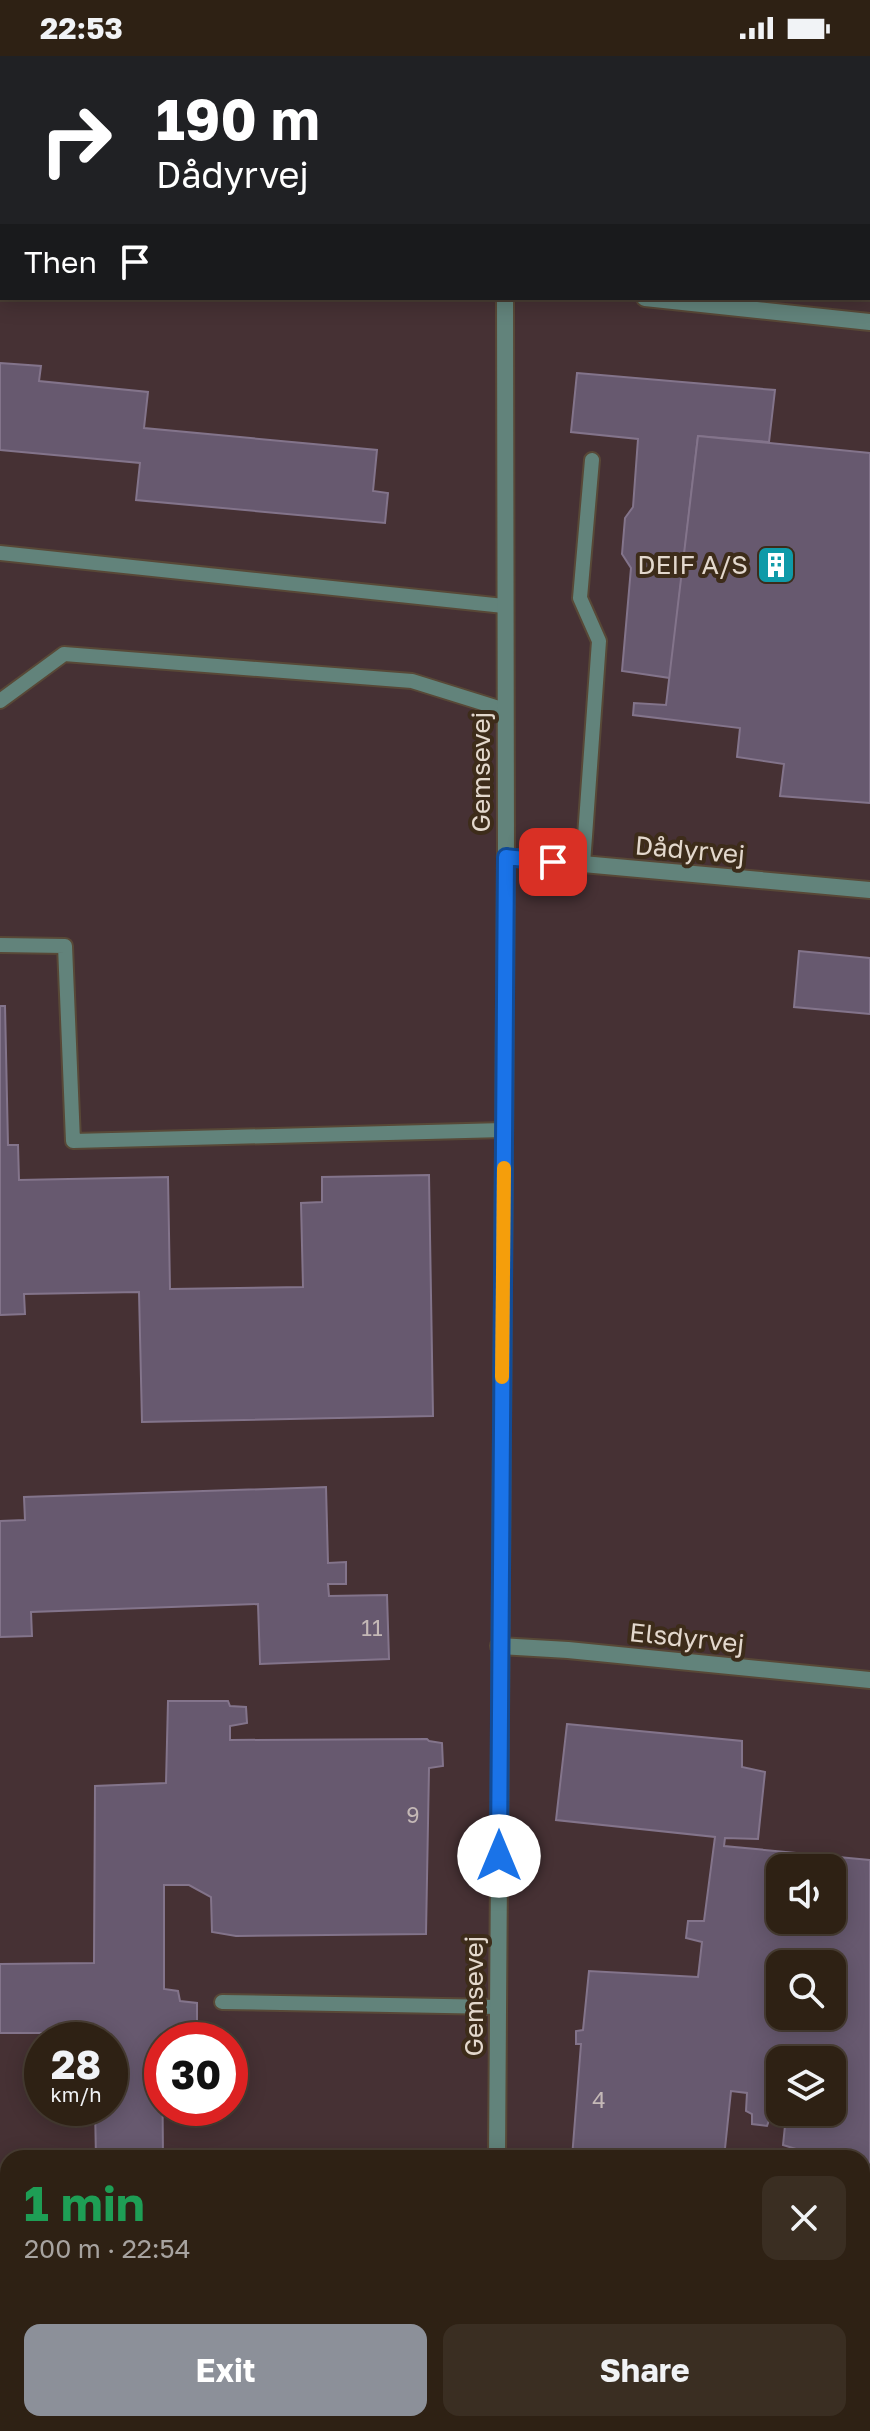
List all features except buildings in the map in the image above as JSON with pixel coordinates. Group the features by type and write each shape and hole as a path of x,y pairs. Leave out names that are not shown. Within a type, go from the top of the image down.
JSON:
{"street":[{"name":"Gemsevej","path":"497,2150 506,857 505,300"},
{"path":"664,300 870,322"},
{"name":"Dådyrvej","path":"506,857 870,890"},
{"name":"Elsdyrvej","path":"499,1646 870,1680"}],"lane":[{"path":"583,864 599,641 580,598 592,460"},
{"path":"0,553 504,606"},
{"path":"0,701 64,654 412,681 505,710"},
{"path":"0,945 65,946 73,1141 504,1130"},
{"path":"222,2002 498,2007"}],"shaded area":[{"path":"0,300 870,300 870,2150 0,2150"}],"slow traffic":[{"path":"502,1377 504,1168"}],"place":[{"name":"DEIF A/S","path":"776,565"}],"route":[{"path":"499,1856 506,857 553,862"}]}
